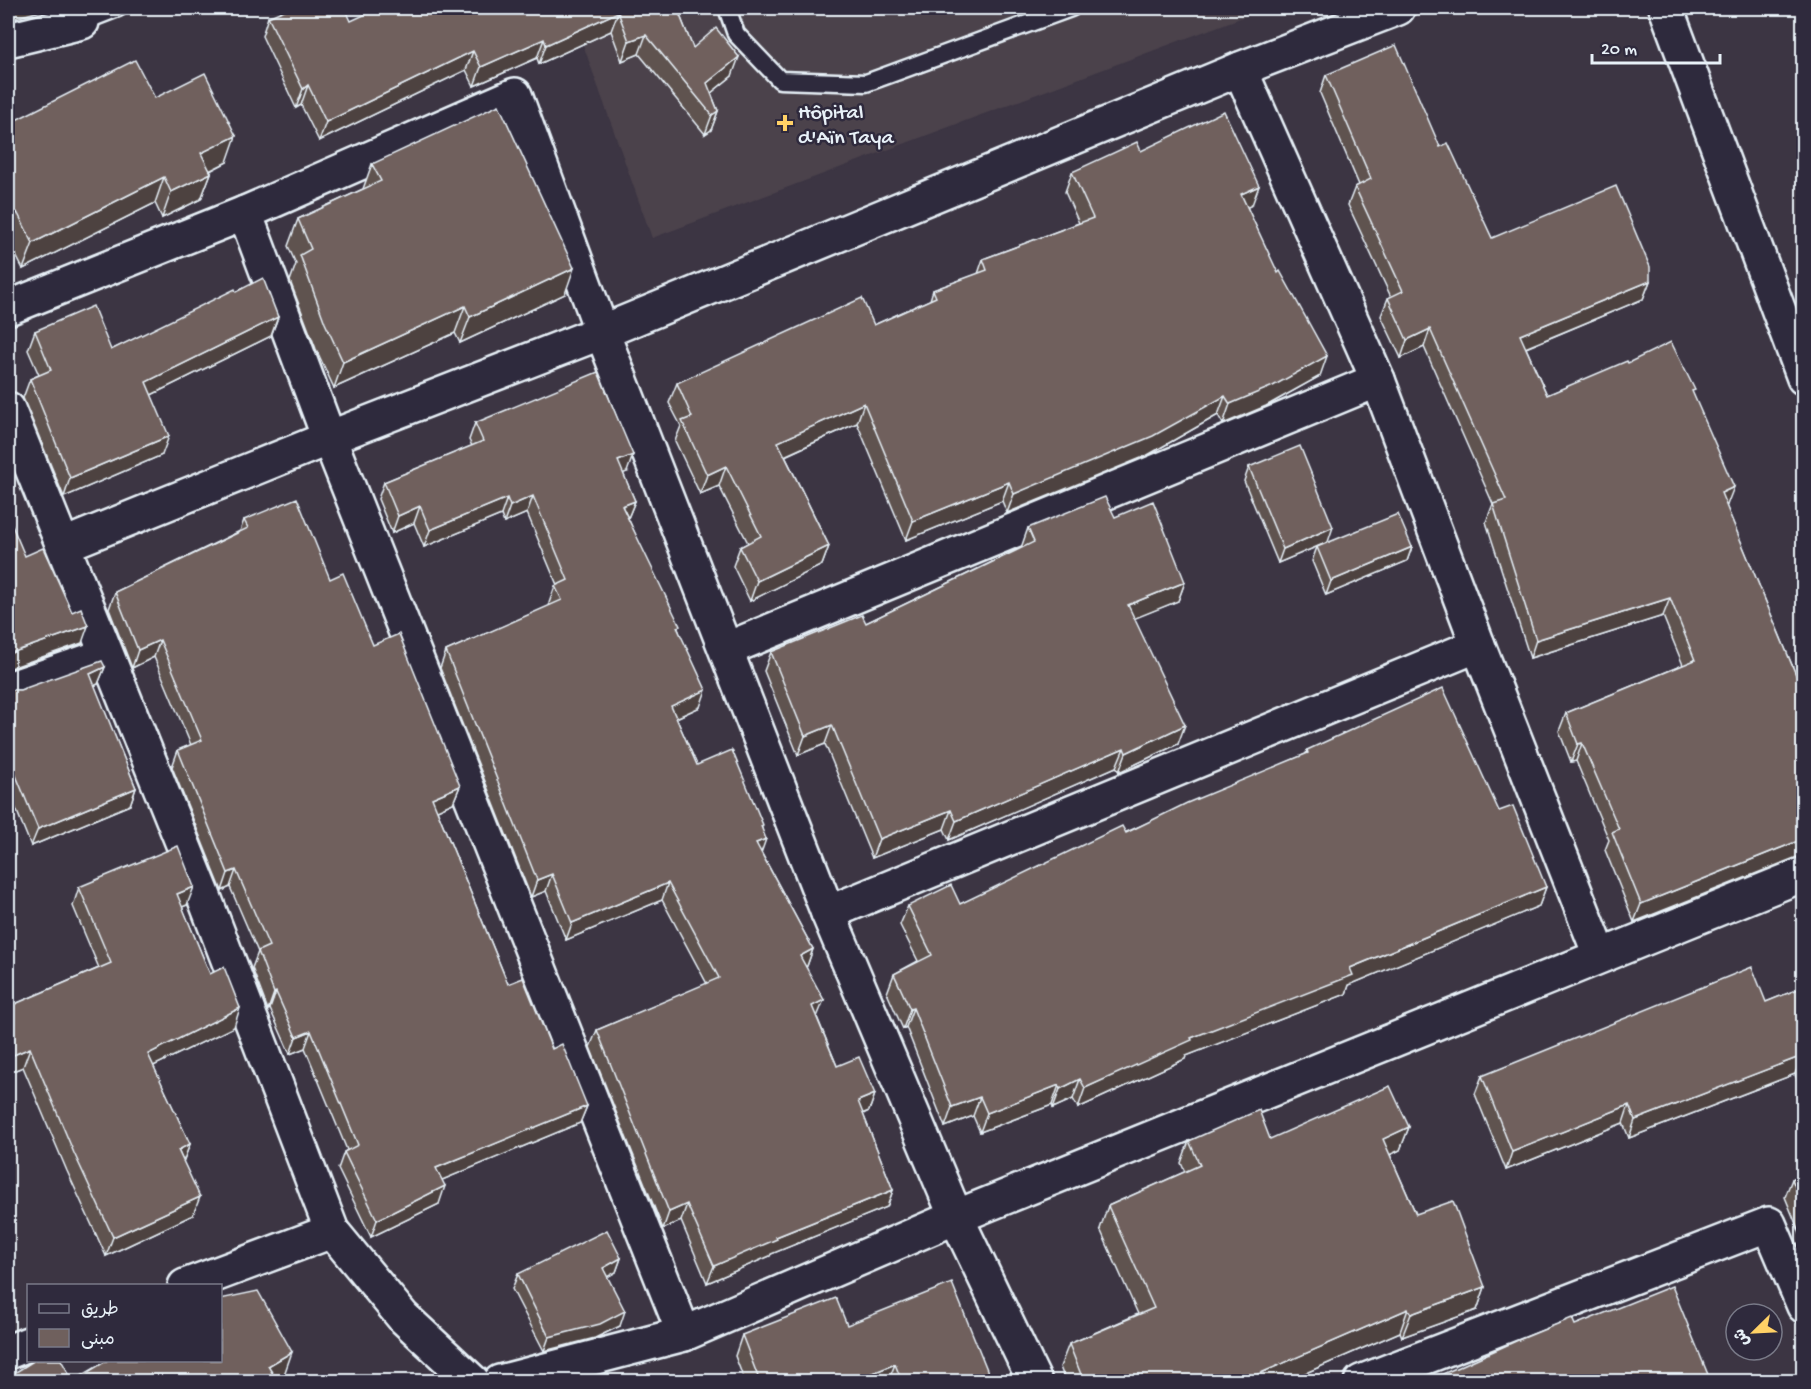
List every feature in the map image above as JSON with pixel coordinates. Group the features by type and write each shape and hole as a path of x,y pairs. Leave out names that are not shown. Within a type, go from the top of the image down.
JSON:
{"street":[{"path":"64,545 329,438 602,332 1240,69 1398,8"},
{"path":"1666,8 1803,378"},
{"path":"8,40 80,15"},
{"path":"1240,69 1378,380 1478,645 1600,955"},
{"path":"8,308 245,213 515,95 602,332 828,913 956,1217 1035,1382"},
{"path":"245,213 329,438 684,1334"},
{"path":"727,650 1378,380"},
{"path":"8,409 203,894 332,1231 403,1317 473,1382"},
{"path":"828,913 1478,645"},
{"path":"8,689 106,655"},
{"path":"500,1382 684,1334 956,1217 1803,874"},
{"path":"1361,1382 1769,1224 1803,1306"},
{"path":"190,1284 332,1231"},
{"path":"8,1352 27,1344"}],"lane":[{"path":"80,15 118,8"},
{"path":"727,8 736,34 780,80 866,83 1071,8"}],"shaded area":[{"name":"Hôpital d'Aïn Taya","path":"570,8 1267,8 652,238"}],"building":[{"path":"289,8 345,8 351,21 379,8 677,8 693,48 716,28 739,57 707,83 718,111 712,115 646,35 629,41 618,12 546,45 544,39 481,67 473,51 326,122 308,85 303,89 268,17"},
{"path":"1396,45 1440,147 1448,143 1492,238 1616,186 1650,267 1650,281 1520,335 1547,395 1627,361 1628,363 1671,342 1695,390 1692,391 1734,487 1721,493 1799,682 1803,679 1803,839 1641,904 1612,832 1619,829 1582,743 1578,744 1566,713 1695,660 1670,598 1536,640 1493,504 1506,500 1430,329 1407,340 1388,298 1403,291 1355,187 1371,179 1326,75"},
{"path":"135,60 155,98 205,73 236,136 201,153 211,173 171,192 164,177 33,243 17,212 8,217 8,124"},
{"path":"499,105 574,268 470,317 465,306 343,362 325,323 300,255 311,249 298,219 381,181 372,164"},
{"path":"1224,111 1259,186 1241,194 1278,273 1280,271 1327,356 1273,386 1230,404 1225,396 1153,436 1014,494 1009,482 913,521 864,403 778,442 829,546 757,581 740,547 761,536 726,466 707,475 682,421 692,417 677,383 862,298 874,325 936,297 933,290 987,270 983,259 1093,218 1072,172 1137,142 1141,151"},
{"path":"263,278 278,317 146,382 169,436 70,478 30,379 51,370 35,331 93,306 111,350 235,289 236,292"},
{"path":"598,372 633,455 618,461 635,501 622,506 680,626 677,627 706,690 671,706 697,765 732,750 763,825 761,826 766,839 756,843 813,949 800,956 824,1000 812,1006 837,1066 859,1057 875,1094 858,1101 893,1190 776,1237 777,1239 714,1266 687,1204 669,1212 597,1030 719,978 668,883 572,923 552,874 537,880 446,651 562,600 555,586 568,580 533,496 510,506 507,498 430,530 420,506 398,516 384,482 483,441 475,423"},
{"path":"1300,446 1333,527 1283,549 1249,467"},
{"path":"1105,497 1115,517 1153,501 1185,582 1128,605 1185,725 1126,753 1124,748 956,821 951,810 879,839 832,725 805,736 771,652 862,615 866,623 1034,542 1028,528"},
{"path":"297,498 330,579 343,573 373,645 399,634 460,786 432,798 508,984 523,978 552,1049 562,1044 587,1106 436,1168 445,1186 377,1220 344,1152 358,1145 311,1031 296,1037 276,992 274,993 258,951 269,946 236,870 228,873 178,750 202,740 160,640 138,650 115,592 248,528 244,520"},
{"path":"1398,514 1412,547 1331,581 1317,547"},
{"path":"8,516 25,556 43,548 72,612 81,608 88,626 8,654"},
{"path":"102,661 105,667 90,674 136,788 38,829 8,756 8,688 20,690"},
{"path":"1443,688 1499,811 1513,806 1546,887 1350,968 1353,975 1191,1038 1192,1040 1085,1088 1080,1079 1060,1089 1059,1085 987,1113 980,1097 952,1107 913,1008 910,1009 894,974 932,955 908,906 951,885 960,904 1122,826 1126,833 1187,803 1308,753 1307,750"},
{"path":"178,846 194,887 177,894 210,974 224,967 240,1008 148,1054 190,1144 178,1150 200,1197 113,1237 74,1153 30,1048 11,1056 8,1048 8,1007 111,963 79,887"},
{"path":"1752,967 1766,1002 1803,987 1803,1061 1802,1056 1635,1120 1629,1105 1512,1152 1482,1076"},
{"path":"1390,1086 1409,1127 1383,1139 1416,1214 1453,1201 1485,1287 1411,1314 1408,1309 1240,1382 1084,1382 1069,1344 1154,1308 1108,1206 1200,1165 1189,1141 1259,1110 1270,1139"},
{"path":"1803,1174 1803,1208 1792,1179"},
{"path":"607,1230 621,1258 603,1268 625,1311 600,1324 549,1337 518,1274"},
{"path":"952,1283 992,1382 902,1382 895,1364 851,1382 760,1382 742,1335 836,1298 847,1325"},
{"path":"1672,1286 1711,1382 1425,1382 1572,1318 1575,1325"},
{"path":"258,1291 292,1352 268,1366 278,1382 8,1382 8,1377 32,1362 62,1362 73,1381 105,1362 222,1362 222,1299"},
{"path":"664,1375 666,1382 649,1382"}],"place":[{"name":"Hôpital d'Aïn Taya","path":"785,123"}]}
